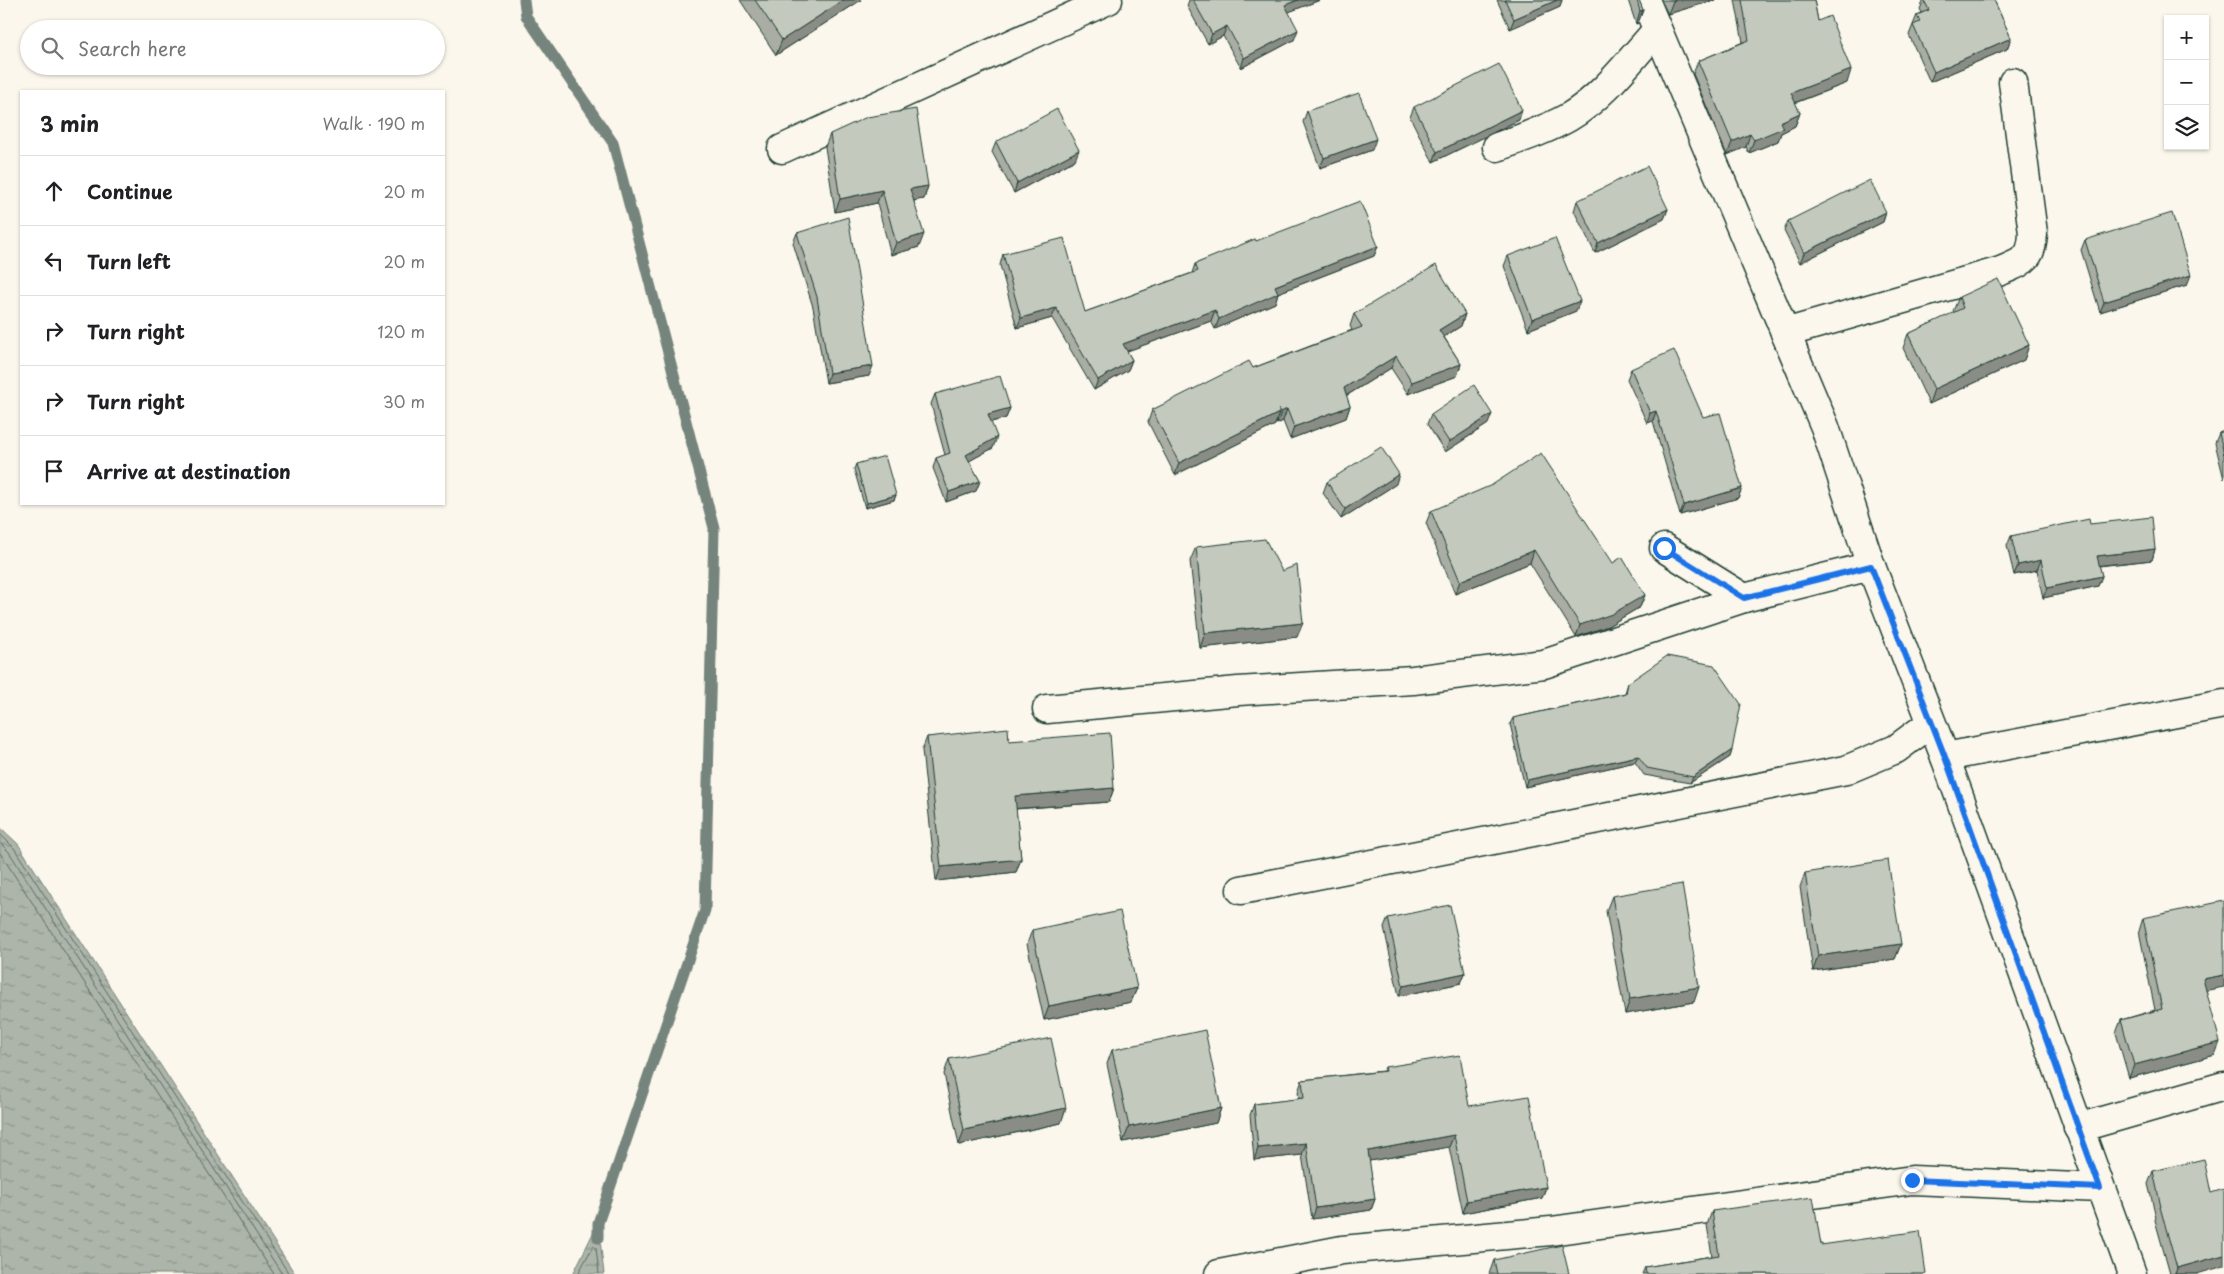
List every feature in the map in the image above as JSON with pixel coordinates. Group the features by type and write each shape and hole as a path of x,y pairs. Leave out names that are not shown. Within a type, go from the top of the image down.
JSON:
{"street":[{"path":"782,149 1108,0"},
{"path":"1645,0 1825,427 1871,566 1945,757 2132,1274"},
{"path":"1498,147 1540,131 1570,116 1599,94 1657,30"},
{"path":"1825,427 1785,333 2001,271 2020,262 2033,249 2032,214 2013,82"},
{"path":"1664,548 1744,598"},
{"path":"1047,709 1238,691 1413,680 1544,664 1744,598 1871,566"},
{"path":"1945,757 2224,704"},
{"path":"1241,890 1846,770 1896,749 1931,723"},
{"path":"2078,1128 2224,1086"},
{"path":"1218,1274 1342,1250 1551,1231 1912,1180 2100,1188"}],"water":[{"path":"0,827 18,844 295,1274 0,1274"},
{"path":"598,1223 604,1274 573,1274"}],"building":[{"path":"755,0 844,0 782,40"},
{"path":"1193,0 1298,0 1285,5 1298,30 1244,58 1227,26 1212,34"},
{"path":"1505,0 1557,0 1514,19"},
{"path":"1637,0 1639,0 1643,10 1640,11"},
{"path":"1742,0 1814,0 1818,21 1830,16 1851,70 1791,93 1800,113 1780,122 1783,128 1754,140 1750,134 1732,142 1698,61 1749,40"},
{"path":"1924,0 1994,0 2011,38 1934,72 1913,25 1920,22 1917,15 1929,10"},
{"path":"1499,64 1522,110 1437,152 1414,107"},
{"path":"1359,93 1376,139 1324,158 1307,111"},
{"path":"916,109 928,186 910,189 924,234 896,243 882,190 840,199 830,134 867,117"},
{"path":"1057,109 1079,150 1017,183 996,142"},
{"path":"1647,166 1668,209 1598,243 1577,201"},
{"path":"1870,180 1886,212 1804,253 1788,221"},
{"path":"1360,201 1378,246 1275,286 1278,293 1219,319 1215,310 1123,344 1132,360 1098,380 1056,308 1021,318 1003,254 1064,238 1085,312 1198,271 1195,264 1255,239 1256,241"},
{"path":"2172,213 2191,275 2104,302 2085,240"},
{"path":"848,217 873,366 829,373 817,297 797,233"},
{"path":"1555,238 1580,301 1532,319 1508,256"},
{"path":"1436,265 1465,314 1439,330 1461,364 1412,382 1396,356 1344,388 1350,406 1294,427 1287,409 1281,412 1279,409 1279,413 1179,463 1152,410 1249,361 1253,368 1362,327 1354,314"},
{"path":"1998,279 2029,345 1934,389 1908,334 1963,308 1959,297"},
{"path":"1674,350 1703,417 1720,413 1742,488 1684,505 1656,411 1650,413 1631,369"},
{"path":"1000,376 1010,408 988,414 997,437 966,455 980,481 949,492 936,458 950,453 935,394"},
{"path":"1474,385 1492,414 1449,442 1431,414"},
{"path":"2224,431 2224,454 2219,433"},
{"path":"1381,447 1399,474 1345,509 1327,482"},
{"path":"1541,453 1613,563 1622,557 1645,595 1612,614 1580,625 1534,550 1460,581 1431,511 1492,485"},
{"path":"885,456 896,495 867,503 856,464"},
{"path":"2152,517 2155,549 2097,556 2102,576 2047,588 2041,560 2018,565 2011,536 2089,519 2090,524"},
{"path":"1265,539 1282,571 1297,565 1303,623 1205,633 1196,547"},
{"path":"1667,656 1714,665 1741,704 1732,750 1693,777 1647,768 1638,756 1527,780 1513,718 1626,693 1628,683"},
{"path":"1008,728 1009,741 1110,733 1114,788 1015,796 1021,859 941,867 927,737"},
{"path":"1888,860 1901,944 1818,956 1805,873"},
{"path":"1682,884 1699,987 1630,999 1612,896"},
{"path":"2224,901 2224,975 2203,979 2220,1042 2134,1065 2121,1020 2162,1009 2143,918"},
{"path":"1450,905 1465,973 1403,986 1388,918"},
{"path":"1120,911 1137,988 1049,1006 1032,930"},
{"path":"1205,1030 1221,1108 1129,1127 1112,1050"},
{"path":"1051,1038 1066,1108 964,1130 949,1059"},
{"path":"1460,1055 1469,1106 1529,1096 1546,1187 1467,1201 1454,1135 1368,1151 1375,1199 1316,1208 1306,1143 1258,1148 1254,1104 1304,1098 1302,1080 1386,1071 1385,1067"},
{"path":"2204,1159 2211,1193 2224,1189 2224,1255 2177,1268 2160,1207 2153,1171"},
{"path":"1813,1197 1821,1245 1920,1231 1926,1274 1646,1274 1645,1267 1719,1255 1712,1211"},
{"path":"1562,1245 1569,1274 1497,1274 1494,1260"}],"waterway":[{"path":"524,0 526,16 613,143 714,528 705,910 598,1223 598,1238"}],"route":[{"path":"1664,548 1744,598 1871,566 1945,757 2100,1188 1957,1180 1912,1180"}]}
